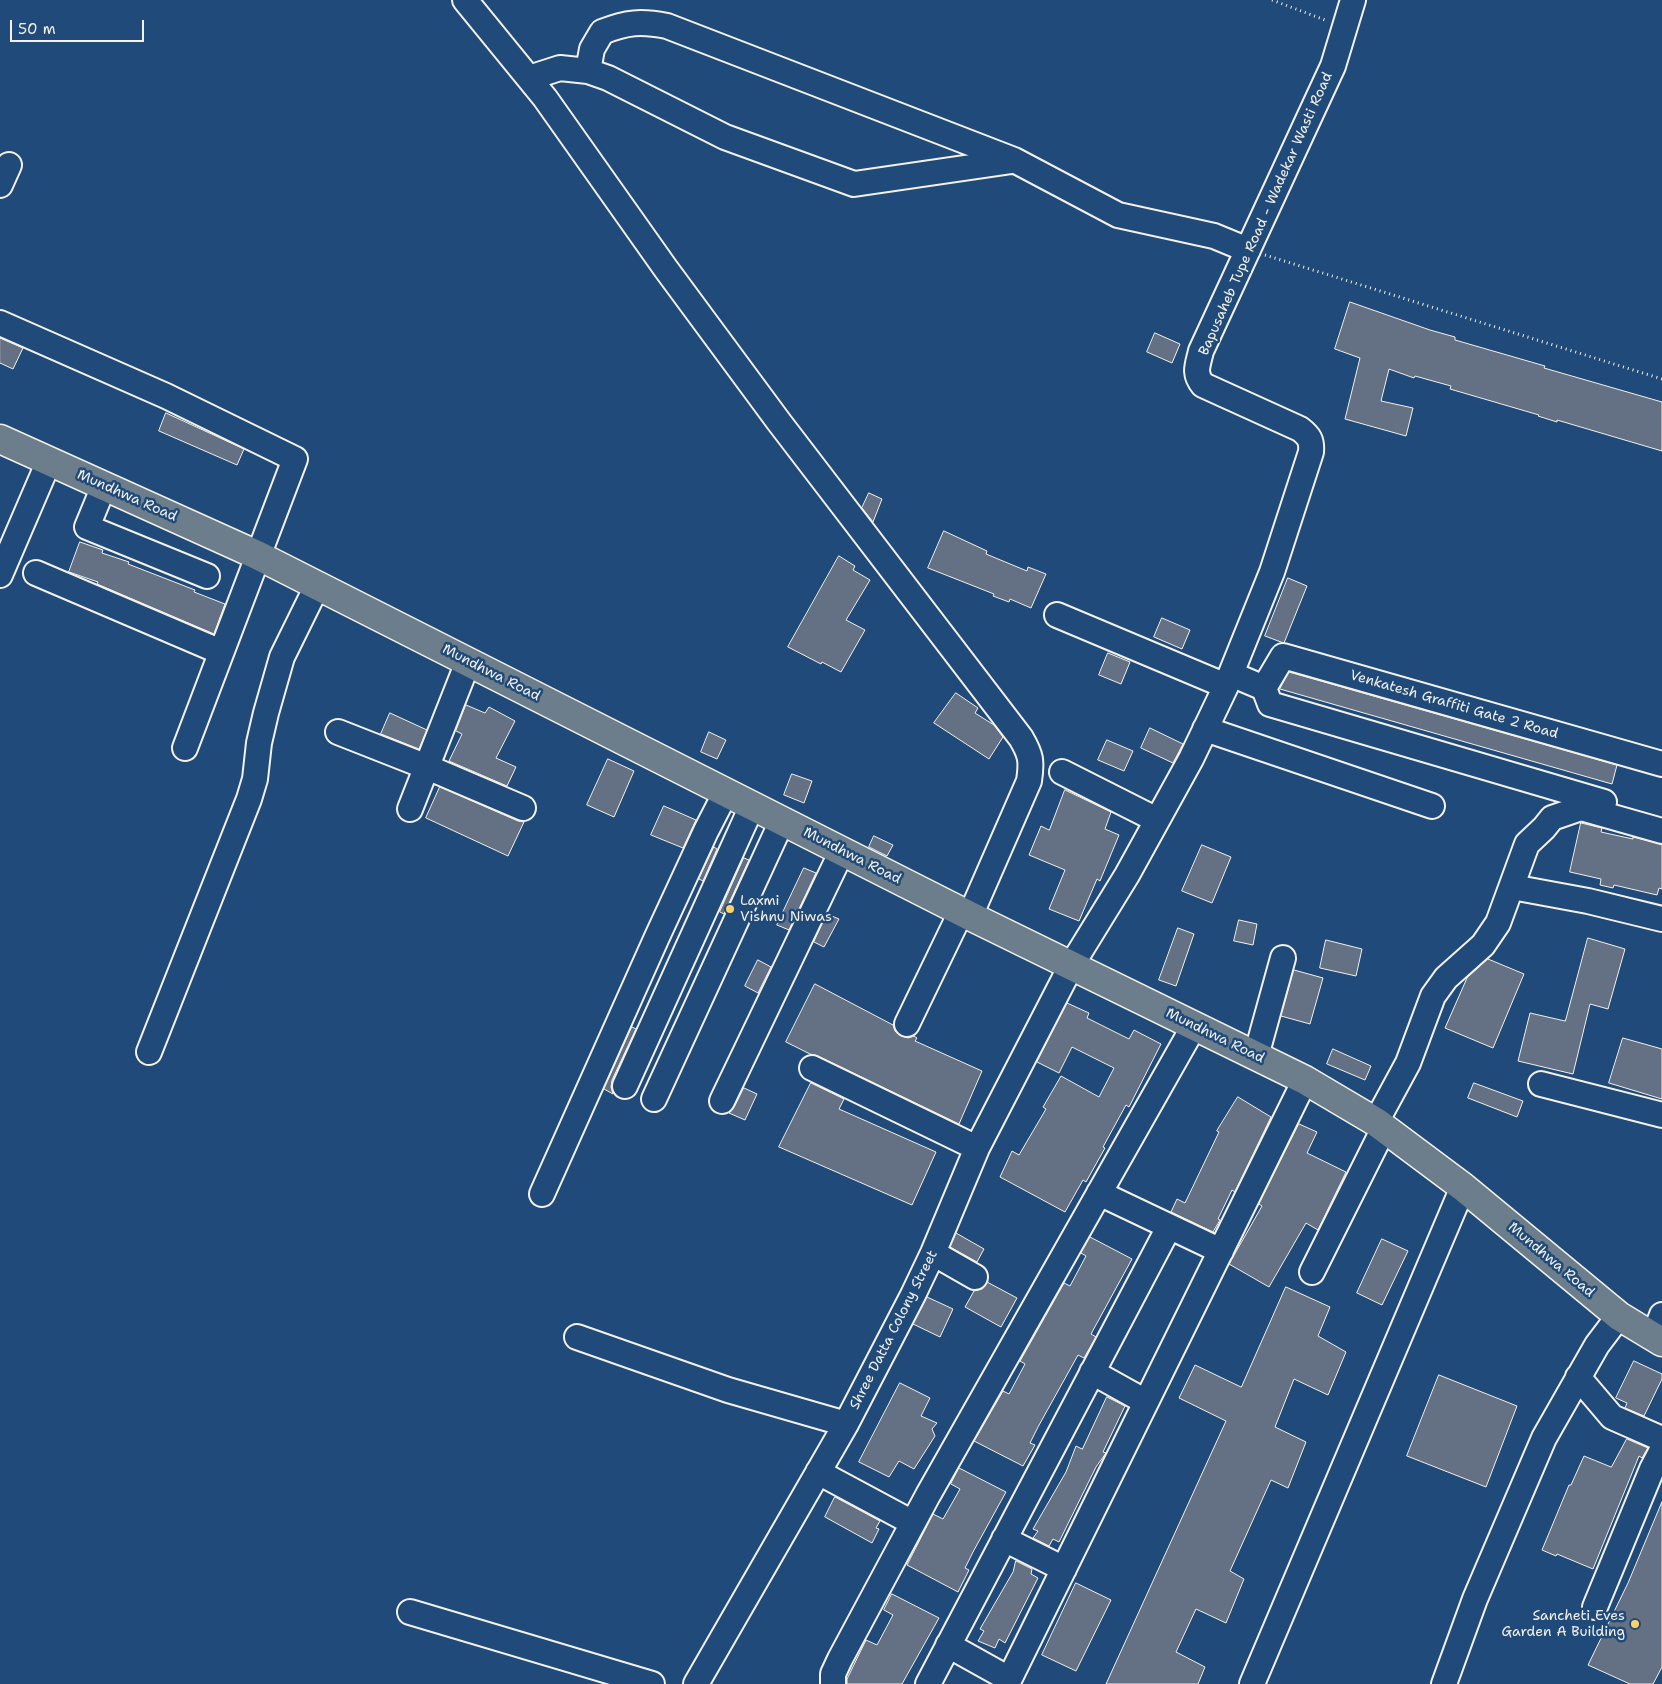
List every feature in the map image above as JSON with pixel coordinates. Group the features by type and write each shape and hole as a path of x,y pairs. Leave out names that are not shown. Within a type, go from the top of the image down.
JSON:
{"main road":[{"name":"Mundhwa Road","path":"0,439 257,555 965,914 1305,1080 1380,1125 1463,1187 1619,1316 1659,1331"}],"street":[{"path":"465,0 529,78 779,422 1021,738 1028,750 1032,764 1028,781 965,914 908,1024"},
{"name":"Bapusaheb Tupe Road - Wadekar Wasti Road","path":"1071,966 1127,875 1191,759 1228,680 1272,572 1311,452 1312,444 1309,436 1300,429 1203,385 1198,379 1197,371 1201,351 1333,66 1353,0"},
{"path":"588,71 592,49 602,32 621,24 646,22 667,26 1014,160 1118,215 1214,236 1248,250"},
{"path":"529,78 560,68 588,71 608,78 726,137 854,184 1014,160"},
{"path":"0,322 166,396 295,459 185,748"},
{"path":"0,575 49,462"},
{"path":"104,486 87,527 207,576"},
{"path":"36,573 221,652"},
{"path":"148,1052 251,792 255,779 266,713 282,657 317,586"},
{"path":"1057,615 1228,680 1264,688 1270,704 1662,819"},
{"name":"Venkatesh Graffiti Gate 2 Road","path":"1264,688 1283,656 1662,764"},
{"path":"410,809 468,662"},
{"path":"1205,729 1432,806"},
{"path":"338,732 523,808"},
{"path":"1062,772 1157,820"},
{"path":"542,1194 661,928 726,792"},
{"path":"625,1086 752,806"},
{"path":"1312,1272 1408,1063 1433,996 1446,978 1484,945 1498,923 1527,844 1552,818 1581,808 1662,831"},
{"path":"654,1098 782,821"},
{"path":"722,1101 842,851"},
{"path":"1512,887 1588,901 1662,918"},
{"path":"1256,1056 1282,958"},
{"name":"Shree Datta Colony Street","path":"696,1684 846,1424 933,1253 977,1148 1071,966"},
{"path":"833,1684 833,1674 840,1659 913,1524 1194,1026"},
{"path":"812,1068 977,1148"},
{"path":"948,1645 1008,1682 1305,1080"},
{"path":"1541,1084 1662,1115"},
{"path":"1252,1684 1463,1187"},
{"path":"1099,1193 1221,1251"},
{"path":"928,1684 1169,1227"},
{"path":"933,1253 975,1277"},
{"path":"1444,1684 1475,1598 1544,1438 1597,1345 1619,1316"},
{"path":"577,1337 728,1390 846,1424"},
{"path":"1092,1372 1146,1402"},
{"path":"1578,1377 1612,1417 1662,1439"},
{"path":"1595,1607 1652,1469 1662,1450"},
{"path":"818,1472 913,1524"},
{"path":"1004,1539 1064,1570"},
{"path":"410,1612 652,1684"}],"path":[{"path":"1272,0 1345,27"},
{"path":"1248,250 1662,379"}],"building":[{"path":"1350,302 1455,337 1455,340 1662,402 1662,451 1557,420 1557,422 1450,389 1451,386 1415,376 1414,378 1389,369 1381,401 1413,408 1406,436 1345,419 1360,358 1335,349"},
{"path":"1155,333 1180,344 1172,363 1147,352"},
{"path":"0,338 23,348 13,369 0,363"},
{"path":"166,413 244,449 237,465 159,431"},
{"path":"869,493 882,499 873,522 862,508"},
{"path":"944,531 987,551 986,554 1027,571 1028,567 1046,574 1031,608 1010,599 1009,602 993,596 994,594 928,568"},
{"path":"80,542 103,550 102,553 129,562 128,564 195,590 194,592 225,604 214,634 97,584 98,582 69,572"},
{"path":"839,556 855,566 853,570 870,580 846,620 865,630 841,672 788,647"},
{"path":"1288,578 1307,586 1284,643 1265,636"},
{"path":"1162,618 1190,630 1182,649 1154,637"},
{"path":"1108,653 1130,662 1121,684 1099,675"},
{"path":"1289,672 1617,765 1612,784 1280,689"},
{"path":"956,693 978,708 975,713 994,725 1003,737 989,759 934,723"},
{"path":"466,705 485,713 489,707 515,721 496,758 516,767 507,786 449,761 462,734 456,731"},
{"path":"390,713 427,730 419,749 381,734"},
{"path":"1150,728 1183,744 1173,763 1141,748"},
{"path":"709,732 726,740 717,759 701,752"},
{"path":"1107,740 1133,751 1124,771 1098,760"},
{"path":"608,759 634,771 614,817 587,805"},
{"path":"792,774 812,781 804,803 784,795"},
{"path":"440,787 524,822 508,856 426,818"},
{"path":"1065,790 1111,812 1105,829 1119,835 1100,881 1097,879 1079,921 1049,909 1065,870 1029,855 1041,826 1049,830"},
{"path":"664,806 696,820 683,848 651,835"},
{"path":"1581,823 1602,828 1601,832 1662,844 1662,889 1659,888 1657,895 1614,885 1613,888 1600,885 1601,879 1570,872"},
{"path":"874,836 893,845 887,856 869,847"},
{"path":"1202,845 1231,857 1212,903 1182,891"},
{"path":"714,847 717,849 703,881 699,879"},
{"path":"744,858 749,860 724,914 720,912"},
{"path":"804,868 816,873 789,930 777,925"},
{"path":"827,914 839,919 824,947 814,942"},
{"path":"1239,920 1257,924 1253,945 1234,941"},
{"path":"1178,928 1194,934 1176,986 1159,980"},
{"path":"1588,938 1625,949 1608,1009 1590,1004 1573,1074 1518,1061 1530,1013 1565,1021"},
{"path":"1326,940 1362,949 1356,976 1320,968"},
{"path":"1488,959 1524,974 1493,1048 1445,1028 1467,978"},
{"path":"758,960 771,967 758,993 745,986"},
{"path":"1294,970 1323,978 1310,1024 1281,1016"},
{"path":"815,984 893,1025 895,1031 901,1036 908,1038 914,1036 917,1038 915,1041 982,1071 959,1124 786,1042"},
{"path":"1067,1003 1089,1013 1087,1018 1129,1039 1134,1030 1161,1044 1129,1107 1126,1105 1086,1182 1083,1180 1065,1212 1000,1177 1012,1151 1019,1155 1046,1109 1043,1107 1061,1076 1099,1097 1114,1068 1072,1047 1059,1073 1037,1062"},
{"path":"632,1027 636,1029 612,1080 613,1094 604,1089"},
{"path":"1623,1038 1662,1049 1662,1099 1609,1083"},
{"path":"1333,1049 1371,1066 1365,1080 1327,1064"},
{"path":"811,1083 844,1099 839,1109 936,1152 912,1205 779,1147"},
{"path":"1474,1083 1523,1101 1517,1117 1468,1098"},
{"path":"744,1088 757,1094 745,1120 729,1113"},
{"path":"1238,1097 1271,1117 1235,1192 1232,1190 1213,1232 1171,1212 1177,1199 1185,1203 1219,1132 1217,1131"},
{"path":"1299,1124 1317,1132 1307,1153 1346,1172 1318,1230 1306,1223 1269,1287 1229,1264 1262,1206 1259,1204"},
{"path":"956,1233 984,1249 977,1262 950,1247"},
{"path":"1090,1237 1132,1259 1091,1334 1096,1337 1084,1358 1078,1355 1038,1427 1030,1443 1035,1445 1023,1466 974,1441 1003,1391 1009,1394 1025,1364 1020,1361 1064,1283 1070,1286 1086,1256 1081,1253"},
{"path":"1382,1239 1408,1251 1382,1305 1357,1293"},
{"path":"987,1282 1017,1298 1001,1327 965,1307 974,1291 982,1289"},
{"path":"1286,1287 1330,1307 1318,1336 1346,1352 1328,1395 1294,1379 1275,1427 1306,1442 1288,1488 1271,1480 1230,1571 1244,1579 1226,1623 1196,1609 1176,1652 1205,1667 1198,1684 1106,1684 1226,1421 1179,1398 1195,1365 1241,1387"},
{"path":"927,1297 953,1309 940,1337 913,1324"},
{"path":"1634,1361 1662,1374 1662,1379 1644,1416 1625,1408 1627,1403 1616,1398"},
{"path":"1439,1375 1517,1406 1486,1487 1407,1456"},
{"path":"900,1383 930,1398 921,1416 937,1423 932,1429 935,1436 914,1469 899,1461 889,1477 859,1462"},
{"path":"1107,1397 1125,1406 1103,1452 1106,1453 1096,1467 1059,1542 1053,1539 1049,1546 1033,1538 1038,1531 1033,1529 1066,1472 1076,1446 1082,1449"},
{"path":"1627,1439 1648,1448 1642,1458 1639,1456 1593,1569 1542,1550 1569,1485 1571,1485 1584,1456 1611,1467"},
{"path":"959,1468 1006,1492 965,1568 969,1570 958,1592 907,1565 933,1514 943,1519 960,1489 951,1484"},
{"path":"835,1497 880,1521 876,1528 879,1529 872,1543 825,1517"},
{"name":"Sancheti Eves Garden A Building","path":"1662,1502 1662,1667 1653,1684 1630,1684 1588,1665 1628,1583"},
{"path":"1016,1561 1032,1569 1031,1574 1038,1578 1005,1643 999,1639 995,1648 978,1641 984,1631 980,1629 1013,1572"},
{"path":"1076,1583 1111,1600 1076,1671 1042,1655"},
{"path":"892,1594 939,1618 902,1684 847,1684 847,1679 866,1640 877,1645 893,1615 884,1610"}],"place":[{"name":"Laxmi Vishnu Niwas","path":"730,909"},
{"name":"Sancheti Eves Garden A Building","path":"1635,1624"}]}
